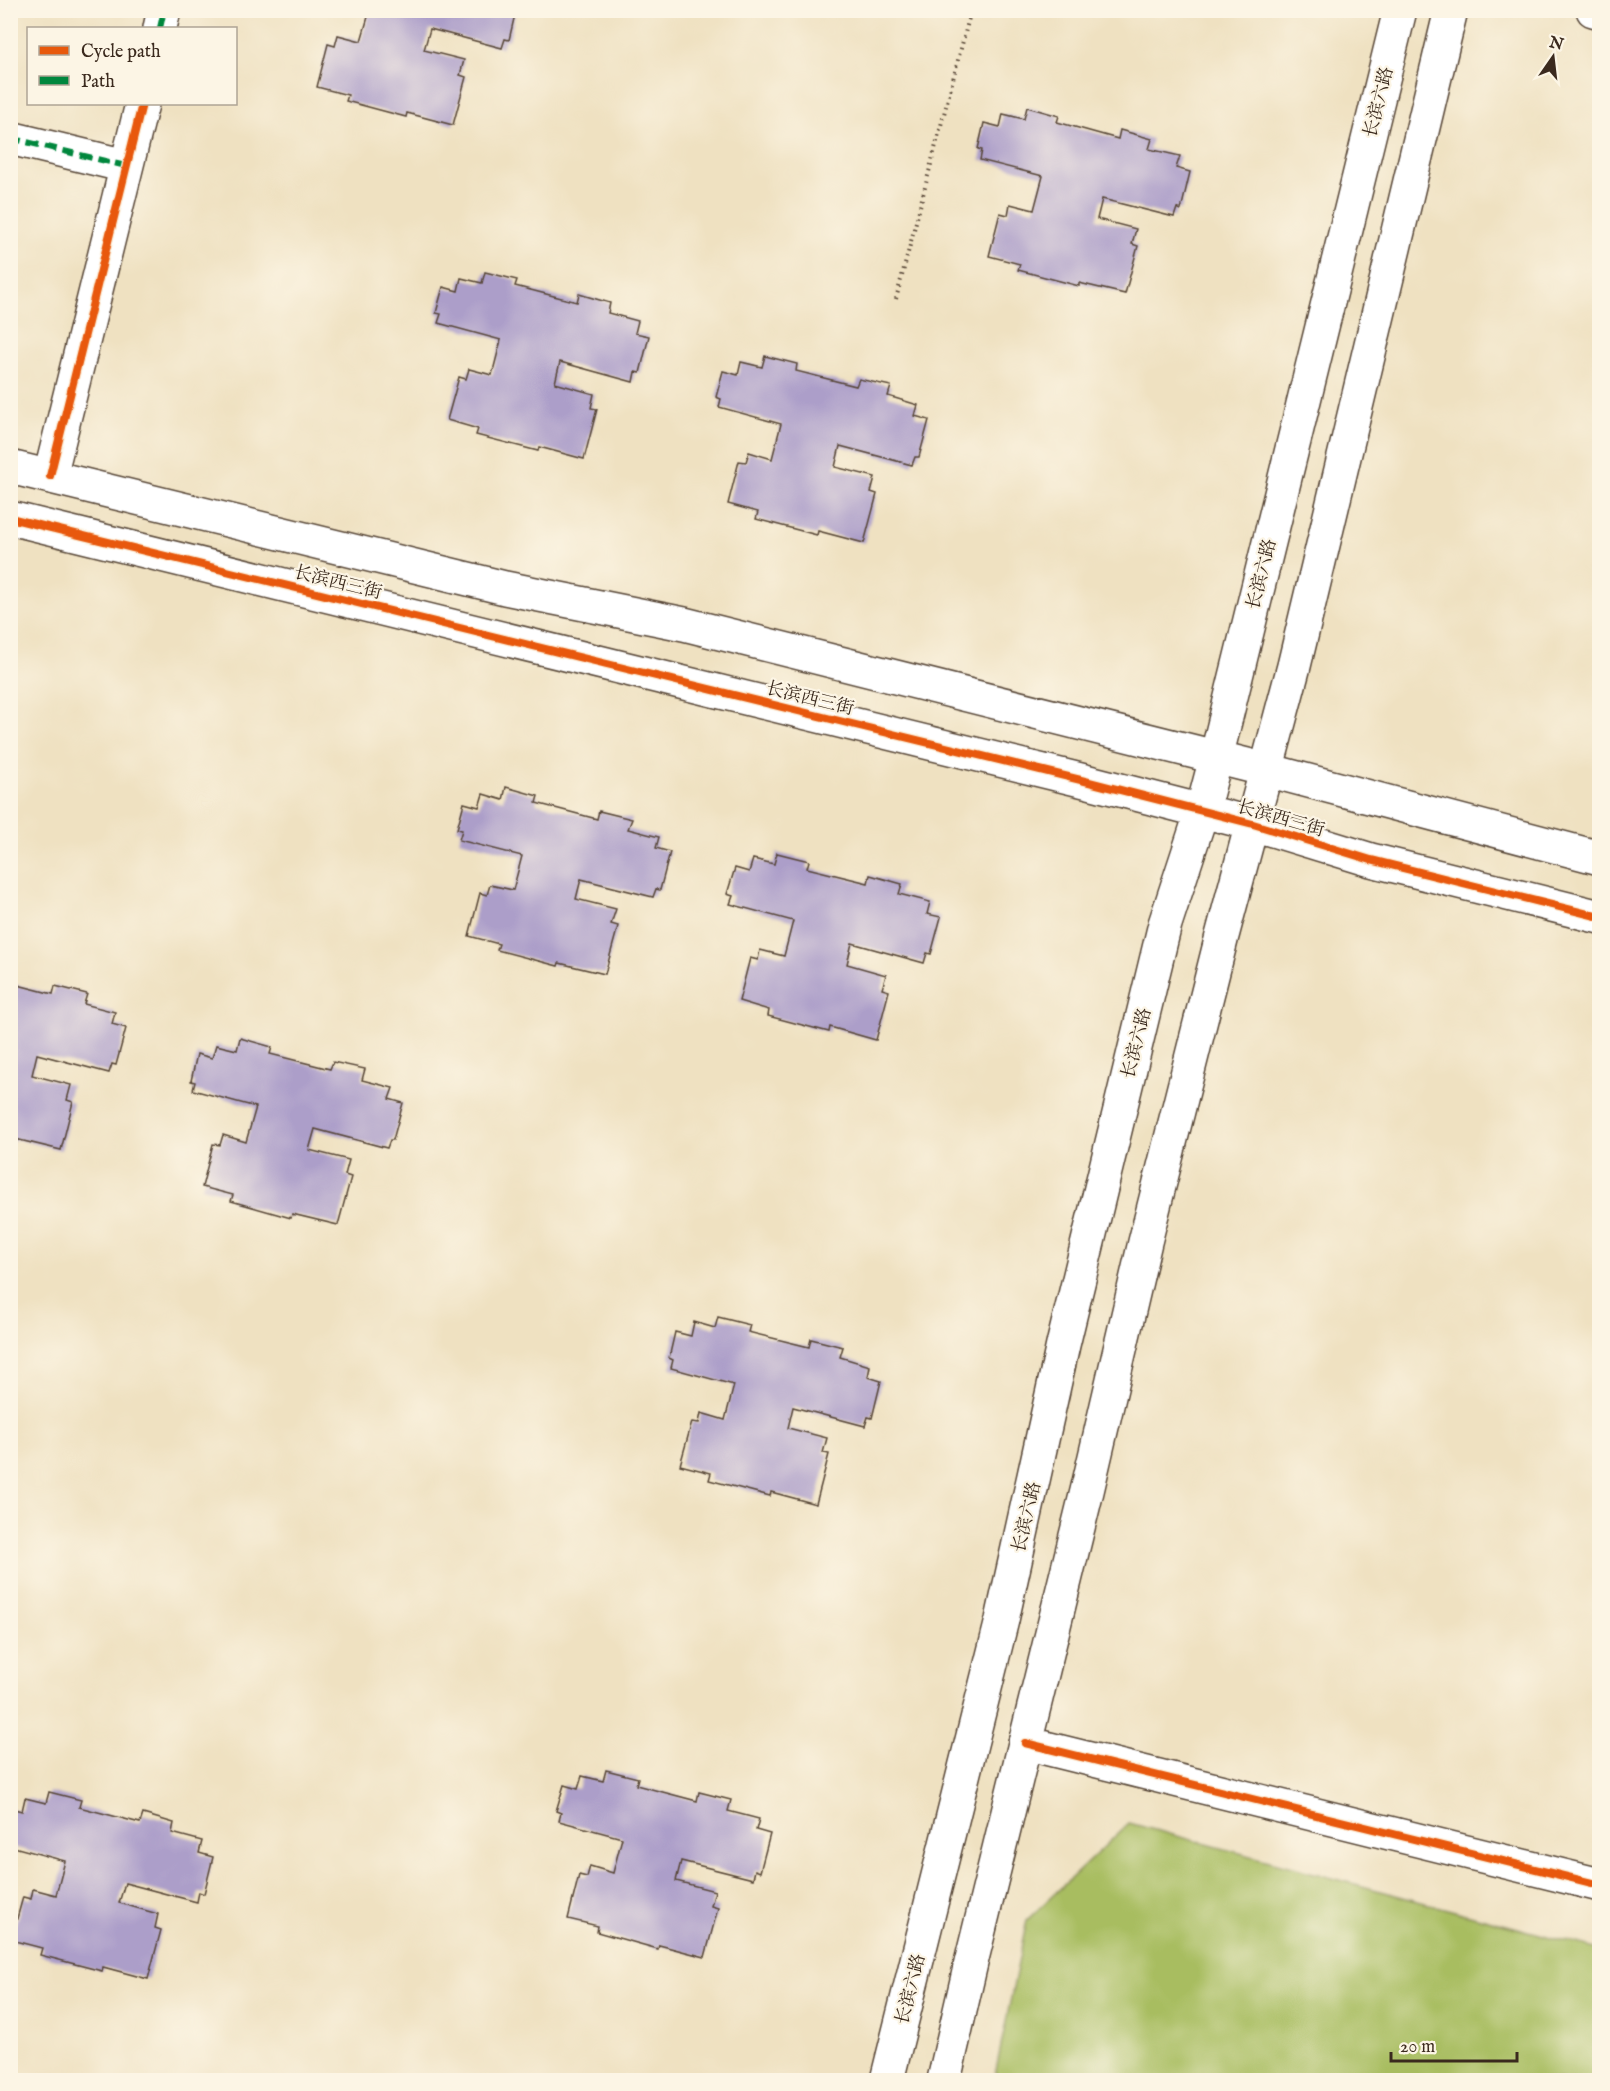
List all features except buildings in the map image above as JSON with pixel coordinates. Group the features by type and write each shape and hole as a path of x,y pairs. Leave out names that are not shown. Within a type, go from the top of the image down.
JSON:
{"street":[{"path":"160,27 164,10"},
{"name":"长滨六路","path":"887,2080 1002,1620 1063,1345 1164,924 1202,811 1216,758 1400,10"},
{"path":"944,2080 1164,1164 1267,770 1451,10"},
{"path":"1593,10 1599,12"},
{"path":"50,476 142,105"},
{"path":"10,138 126,166"},
{"name":"长滨西三街","path":"10,467 505,588 684,624 1267,770 1599,858"},
{"name":"长滨西三街","path":"10,518 1202,811 1371,860 1599,917"},
{"path":"1025,1743 1599,1885"}],"path":[{"path":"896,299 970,10"}],"green space":[{"path":"1129,1823 1599,1950 1599,2080 994,2080 1027,1920"}],"marked path":[{"path":"160,27 164,10"},
{"path":"10,138 126,166"}],"cycle path":[{"path":"50,476 142,105"},
{"path":"10,518 1089,782 1253,824 1371,860 1600,917"},
{"path":"1025,1743 1600,1885"}]}
